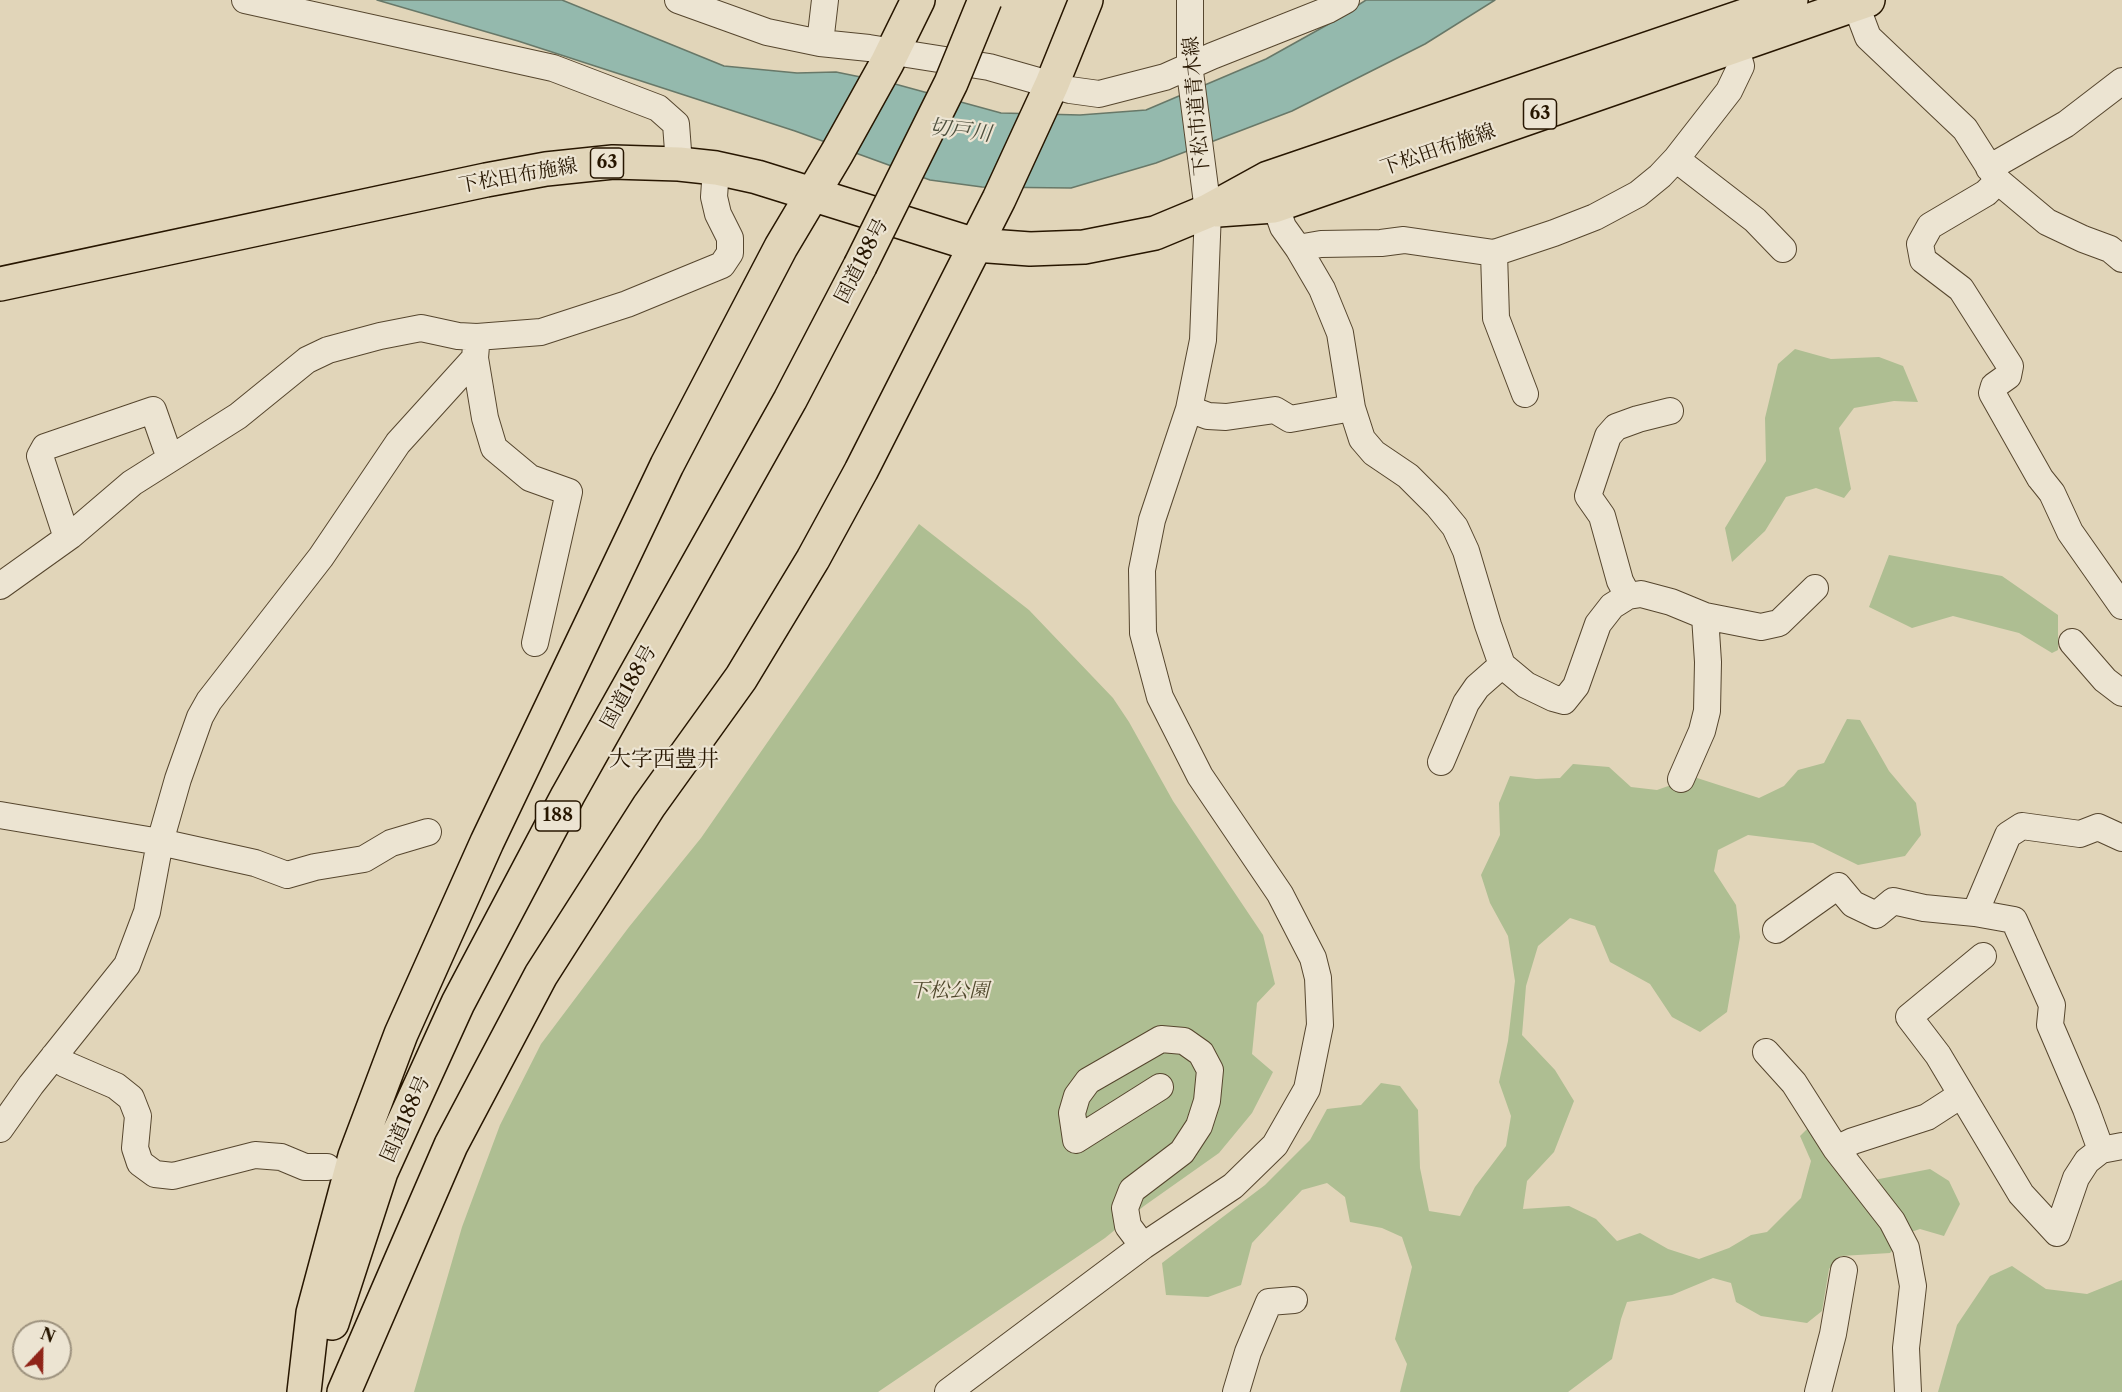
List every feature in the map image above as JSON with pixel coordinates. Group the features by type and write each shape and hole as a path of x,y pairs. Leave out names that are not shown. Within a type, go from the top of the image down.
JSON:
{"main road":[{"path":"304,1392 313,1313 355,1156 401,1034 487,842 667,465 781,247 837,153 890,57 918,0"},
{"name":"国道188号","path":"314,1392 332,1324 381,1172 458,1002 568,795 790,400 951,83 986,0"},
{"path":"344,1392 451,1145 541,975 649,806 741,678 813,559 861,471 999,199 1050,89 1086,0"},
{"name":"下松田布施線","path":"1732,34 1791,0"},
{"name":"下松田布施線","path":"0,284 546,169 613,162 679,164 716,168 757,177 975,245 1030,249 1084,247 1155,233 1208,211 1271,192 1732,34 1860,1"}],"street":[{"path":"244,0 553,68 658,108 676,124 679,164"},
{"path":"678,0 767,32 890,57 989,68 1050,89 1099,94 1190,69 1328,10 1346,0"},
{"path":"820,43 825,0"},
{"name":"下松市道青木線","path":"948,1392 1143,1246 1233,1186 1275,1145 1307,1089 1320,1025 1318,978 1313,958 1280,894 1200,776 1160,697 1143,633 1142,570 1152,520 1189,409 1203,340 1208,211 1190,69 1190,0"},
{"path":"1860,1 1868,37 1965,129 1994,175 2047,222 2110,249 2122,259"},
{"path":"1298,248 1321,244 1381,243 1404,240 1494,253 1595,217 1638,194 1660,176 1729,91 1741,66 1732,34"},
{"path":"2122,81 1994,175 1986,193 1930,226 1920,243 1923,260 1961,289 2010,366 2008,376 1994,386 1992,393 2040,478 2052,493 2070,532 2122,606"},
{"path":"1676,159 1755,220 1782,249"},
{"path":"0,586 70,536 132,483 238,416 307,360 328,350 421,328 476,347 541,332 627,304 722,265 730,253 730,238 718,214 714,197 716,168"},
{"path":"1271,192 1283,227 1322,289 1340,333 1352,408 1362,440 1374,453 1408,476 1455,527 1466,551 1502,665 1526,685 1564,701 1576,686 1598,624 1612,606 1628,596 1641,594 1671,602 1705,616 1761,627 1779,623 1815,588"},
{"path":"1494,253 1496,318 1525,394"},
{"path":"476,347 485,418 494,448 530,477 569,492 535,643"},
{"path":"0,1129 54,1056 127,965 147,912 160,842 178,779 200,717 209,701 321,557 398,443 476,347"},
{"path":"1189,409 1208,416 1226,417 1275,410 1290,419 1352,408"},
{"path":"70,536 64,528 40,456 45,447 153,410 166,447 173,456"},
{"path":"1628,596 1620,581 1602,516 1588,496 1608,436 1616,427 1670,411"},
{"path":"1681,779 1702,731 1707,711 1708,662 1705,616"},
{"path":"2072,642 2105,680 2122,693"},
{"path":"1441,762 1466,703 1477,687 1502,665"},
{"path":"0,815 160,842 255,863 286,875 315,867 364,859 391,843 428,832"},
{"path":"1975,913 2008,835 2022,826 2080,834 2098,826 2122,838"},
{"path":"1776,930 1838,886 1853,904 1876,915 1893,901 1924,908 2014,920 2052,1005 2050,1024 2112,1148 2087,1161 2076,1178 2058,1233 2021,1194 1938,1055 1909,1017 1983,956"},
{"path":"1143,1246 1128,1226 1125,1208 1132,1190 1182,1152 1199,1126 1207,1101 1210,1070 1201,1053 1184,1041 1161,1039 1088,1081 1077,1096 1072,1113 1077,1140 1160,1087"},
{"path":"1766,1052 1794,1083 1836,1149 1892,1221 1906,1248 1913,1286 1906,1348 1908,1392"},
{"path":"54,1056 65,1064 116,1086 132,1098 138,1116 135,1148 140,1163 155,1174 173,1176 255,1155 281,1157 305,1167 327,1167"},
{"path":"1836,1149 1853,1141 1927,1117 1961,1095"},
{"path":"1818,1392 1833,1334 1844,1270"},
{"path":"1236,1392 1248,1352 1269,1302 1294,1300"}],"green space":[{"path":"1795,349 1831,359 1879,357 1903,366 1918,402 1894,401 1854,408 1839,428 1851,489 1844,498 1816,488 1786,497 1765,531 1732,562 1725,528 1766,461 1765,418 1778,364"},
{"name":"下松公園","path":"919,524 1029,610 1113,698 1173,801 1263,935 1275,984 1257,1003 1252,1054 1273,1072 1252,1113 1219,1153 1144,1206 1105,1238 878,1392 414,1392 462,1227 500,1125 541,1044 629,927 701,838"},
{"path":"1889,555 2002,576 2058,615 2058,650 2052,653 2019,633 1953,616 1912,628 1869,607"},
{"path":"1847,719 1860,720 1889,771 1916,803 1921,835 1905,856 1858,865 1813,843 1748,835 1718,850 1714,871 1736,905 1740,937 1727,1012 1700,1032 1672,1017 1650,984 1610,962 1595,926 1570,918 1538,946 1526,986 1522,1035 1555,1070 1574,1101 1554,1152 1527,1181 1523,1209 1569,1206 1596,1219 1617,1241 1640,1233 1668,1249 1699,1259 1729,1248 1751,1235 1767,1232 1801,1198 1811,1161 1800,1136 1809,1127 1874,1180 1930,1169 1949,1181 1960,1204 1944,1236 1920,1229 1908,1233 1890,1253 1841,1256 1829,1269 1822,1311 1807,1323 1761,1316 1736,1302 1731,1283 1713,1278 1672,1295 1627,1302 1612,1359 1568,1392 1400,1392 1407,1364 1395,1339 1412,1267 1402,1237 1382,1228 1350,1222 1345,1197 1327,1183 1302,1190 1252,1243 1241,1285 1208,1297 1166,1295 1162,1263 1265,1185 1310,1140 1327,1109 1361,1105 1381,1083 1400,1086 1418,1110 1420,1168 1429,1211 1460,1216 1475,1187 1506,1146 1511,1116 1499,1082 1508,1041 1515,981 1508,936 1490,903 1481,875 1500,835 1499,803 1510,776 1536,779 1560,778 1573,764 1609,767 1631,787 1657,790 1694,777 1759,798 1784,786 1798,770 1824,763"},
{"path":"2012,1266 2046,1289 2087,1294 2122,1280 2122,1392 1938,1392 1957,1325 1990,1276"}],"water":[{"name":"切戸川","path":"377,0 562,0 724,66 797,73 836,72 895,84 1001,113 1080,115 1146,110 1266,59 1366,0 1495,0 1425,44 1292,111 1156,163 1071,188 982,187 930,180 795,131 518,41"}],"district":[{"name":"大字西豊井","path":"664,760"}]}
